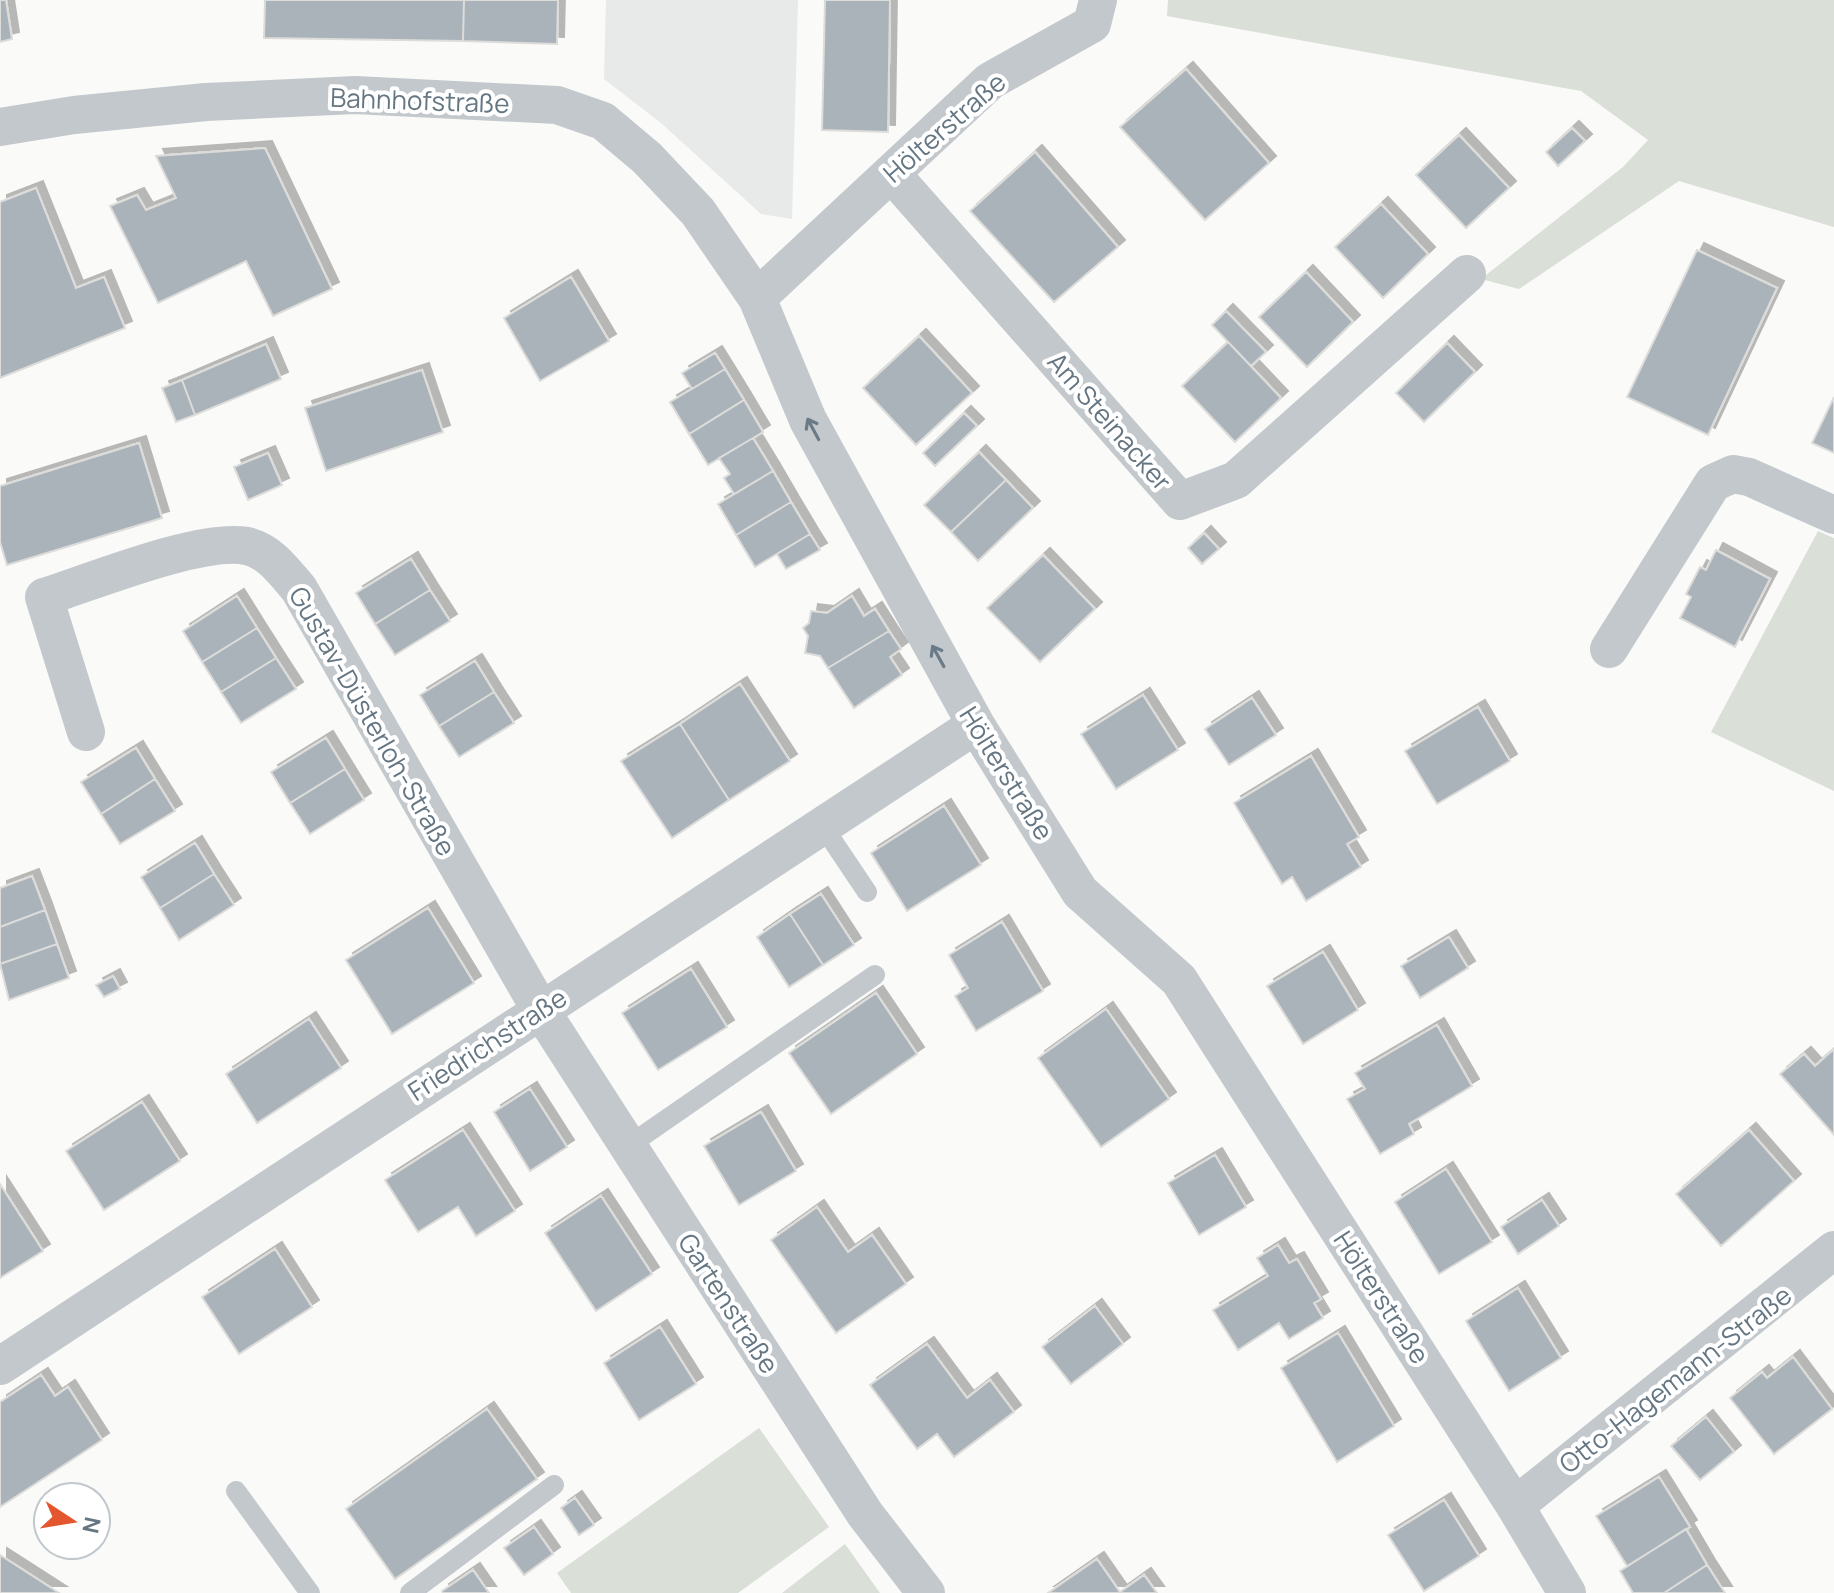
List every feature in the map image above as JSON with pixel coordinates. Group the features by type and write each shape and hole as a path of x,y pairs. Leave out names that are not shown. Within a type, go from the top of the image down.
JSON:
{"street":[{"name":"Hölterstraße","path":"1098,0 1092,24 990,81 757,298 808,420 976,725 1080,892 1179,980 1515,1506 1567,1593"},
{"name":"Bahnhofstraße","path":"0,127 74,115 206,102 340,95 557,105 603,121 647,158 698,212 757,298"},
{"name":"Am Steinacker","path":"891,173 1180,501 1236,480 1467,274"},
{"path":"1609,649 1713,483 1733,474 1749,477 1834,515"},
{"name":"Gustav-Düsterloh-Straße","path":"86,732 44,597 206,547 248,546 273,559 299,589 540,1009"},
{"name":"Friedrichstraße","path":"0,1366 976,725"},
{"name":"Gartenstraße","path":"540,1009 865,1514 926,1593"},
{"name":"Otto-Hagemann-Straße","path":"1515,1506 1834,1250"}],"lane":[{"path":"822,825 867,892"},
{"path":"628,1146 875,975"},
{"path":"410,1593 554,1485"},
{"path":"236,1491 310,1593"}],"shaded area":[{"path":"606,0 798,0 792,219 761,214 661,123 604,79"},
{"path":"1168,0 1834,0 1834,227 1679,181 1519,289 1481,279 1623,167 1648,140 1581,91 1167,16"},
{"path":"1818,531 1834,538 1834,791 1711,732"},
{"path":"759,1428 829,1527 738,1593 571,1593 557,1573"},
{"path":"845,1544 880,1593 782,1593"}],"building":[{"path":"0,0 6,0 12,39 0,42"},
{"path":"265,0 464,0 463,41 264,38"},
{"path":"464,0 558,0 557,44 463,41"},
{"path":"825,0 890,0 888,132 822,130"},
{"path":"1186,69 1269,163 1205,220 1120,127"},
{"path":"1572,128 1585,141 1558,166 1546,152"},
{"path":"1459,135 1509,188 1466,228 1416,175"},
{"path":"265,148 332,289 273,316 246,261 158,303 110,206 137,195 146,210 176,198 156,156"},
{"path":"1035,152 1118,247 1054,302 970,211"},
{"path":"36,188 76,288 104,277 125,328 0,378 0,202"},
{"path":"1381,204 1428,254 1383,298 1335,247"},
{"path":"1697,250 1777,288 1708,435 1627,397"},
{"path":"1306,272 1353,322 1307,367 1259,317"},
{"path":"571,277 609,341 540,381 504,318"},
{"path":"1226,311 1266,352 1251,366 1212,325"},
{"path":"919,336 972,393 916,445 863,388"},
{"path":"1228,342 1281,398 1235,442 1182,386"},
{"path":"1447,343 1475,372 1424,422 1396,393"},
{"path":"266,344 281,379 195,415 182,380"},
{"path":"715,353 725,369 692,389 682,373"},
{"path":"725,369 744,400 689,434 670,402"},
{"path":"422,370 443,432 326,471 305,408"},
{"path":"182,380 195,415 176,422 162,388"},
{"path":"1834,397 1834,453 1812,443"},
{"path":"744,400 763,432 708,465 689,434"},
{"path":"964,413 977,426 935,466 923,453"},
{"path":"753,438 773,471 734,494 724,478 730,474 719,458"},
{"path":"139,443 162,518 7,565 0,542 0,486"},
{"path":"979,452 1006,480 951,532 924,505"},
{"path":"268,453 282,485 248,500 234,467"},
{"path":"773,471 791,502 736,535 718,504"},
{"path":"1006,480 1033,508 978,561 951,532"},
{"path":"791,502 810,534 755,567 736,535"},
{"path":"1204,533 1219,549 1202,564 1188,548"},
{"path":"810,534 820,550 786,569 777,554"},
{"path":"1716,550 1770,579 1735,647 1680,618 1691,597 1686,594 1700,567 1706,570"},
{"path":"1043,555 1095,609 1040,662 987,608"},
{"path":"411,559 430,590 375,624 356,593"},
{"path":"430,590 450,621 395,655 375,624"},
{"path":"237,596 257,628 202,662 183,631"},
{"path":"852,596 864,616 875,609 889,631 828,668 820,656 805,653 808,636 803,628 809,623 811,611 827,613"},
{"path":"257,628 276,658 221,692 202,662"},
{"path":"889,631 901,649 890,657 902,675 854,708 828,668"},
{"path":"276,658 296,689 241,723 221,692"},
{"path":"475,661 494,692 439,726 420,695"},
{"path":"740,684 790,761 729,800 680,724"},
{"path":"494,692 514,723 459,757 439,726"},
{"path":"1143,695 1178,750 1116,789 1081,734"},
{"path":"1252,698 1276,735 1229,765 1205,729"},
{"path":"1478,707 1510,761 1437,804 1405,751"},
{"path":"680,724 729,800 672,838 621,761"},
{"path":"326,738 345,769 290,803 271,772"},
{"path":"136,748 155,779 101,814 81,782"},
{"path":"1311,756 1359,837 1347,844 1361,867 1306,901 1292,877 1282,884 1234,803"},
{"path":"345,769 364,800 310,834 290,803"},
{"path":"155,779 175,811 120,844 101,814"},
{"path":"944,806 981,865 907,911 871,853"},
{"path":"195,843 214,874 160,908 141,877"},
{"path":"214,874 234,905 179,940 160,908"},
{"path":"32,876 45,910 0,927 0,888"},
{"path":"821,894 854,945 823,965 790,914"},
{"path":"428,908 474,983 392,1034 346,960"},
{"path":"45,910 57,944 0,964 0,927"},
{"path":"790,914 823,965 789,987 757,937"},
{"path":"1002,922 1043,991 976,1031 955,996 968,988 949,955"},
{"path":"1449,937 1468,968 1420,998 1401,966"},
{"path":"57,944 69,978 9,1000 0,964"},
{"path":"1323,952 1358,1010 1303,1044 1267,986"},
{"path":"691,969 727,1027 658,1070 622,1013"},
{"path":"113,976 120,989 104,997 96,985"},
{"path":"876,993 917,1054 831,1114 789,1053"},
{"path":"1106,1009 1169,1099 1101,1147 1038,1058"},
{"path":"309,1019 341,1068 257,1123 226,1074"},
{"path":"1437,1025 1472,1086 1409,1124 1414,1134 1380,1154 1347,1099 1365,1089 1355,1073"},
{"path":"1834,1049 1834,1135 1780,1074 1804,1054 1815,1066"},
{"path":"530,1089 567,1147 530,1171 494,1112"},
{"path":"142,1102 180,1161 104,1210 66,1151"},
{"path":"761,1112 796,1171 739,1205 704,1146"},
{"path":"463,1130 515,1211 476,1236 458,1207 418,1232 385,1180"},
{"path":"1749,1130 1794,1181 1721,1246 1676,1194"},
{"path":"1215,1155 1246,1207 1199,1235 1168,1183"},
{"path":"1446,1169 1492,1242 1439,1274 1395,1202"},
{"path":"0,1184 43,1251 0,1278"},
{"path":"601,1196 652,1274 596,1311 545,1233"},
{"path":"1542,1200 1559,1226 1518,1254 1501,1227"},
{"path":"817,1207 848,1252 872,1235 906,1284 836,1333 771,1240"},
{"path":"1278,1245 1289,1263 1297,1259 1321,1299 1314,1303 1323,1318 1289,1339 1279,1323 1238,1350 1213,1310 1268,1276 1257,1258"},
{"path":"275,1249 312,1307 239,1354 202,1297"},
{"path":"1518,1288 1561,1358 1509,1391 1466,1321"},
{"path":"1095,1306 1123,1344 1071,1384 1042,1347"},
{"path":"660,1327 696,1384 639,1420 604,1363"},
{"path":"1338,1333 1394,1426 1337,1462 1281,1368"},
{"path":"927,1344 967,1398 990,1380 1014,1412 954,1457 937,1434 917,1449 870,1385"},
{"path":"1793,1357 1832,1409 1774,1454 1730,1398 1762,1372 1767,1378"},
{"path":"41,1375 55,1396 68,1387 102,1440 40,1481 32,1481 32,1486 0,1507 0,1402"},
{"path":"487,1409 537,1479 395,1579 346,1509"},
{"path":"1706,1417 1734,1452 1700,1480 1671,1446"},
{"path":"1659,1477 1690,1527 1627,1566 1596,1516"},
{"path":"575,1498 594,1525 579,1535 561,1508"},
{"path":"1444,1500 1479,1556 1424,1591 1388,1535"},
{"path":"534,1527 553,1554 524,1575 504,1548"},
{"path":"1686,1529 1707,1565 1664,1593 1633,1593 1620,1571"},
{"path":"0,1555 59,1593 0,1593"},
{"path":"1097,1559 1120,1592 1144,1575 1157,1593 1048,1593"},
{"path":"1707,1565 1725,1593 1664,1593"},
{"path":"473,1570 489,1593 443,1593 442,1591"}]}
